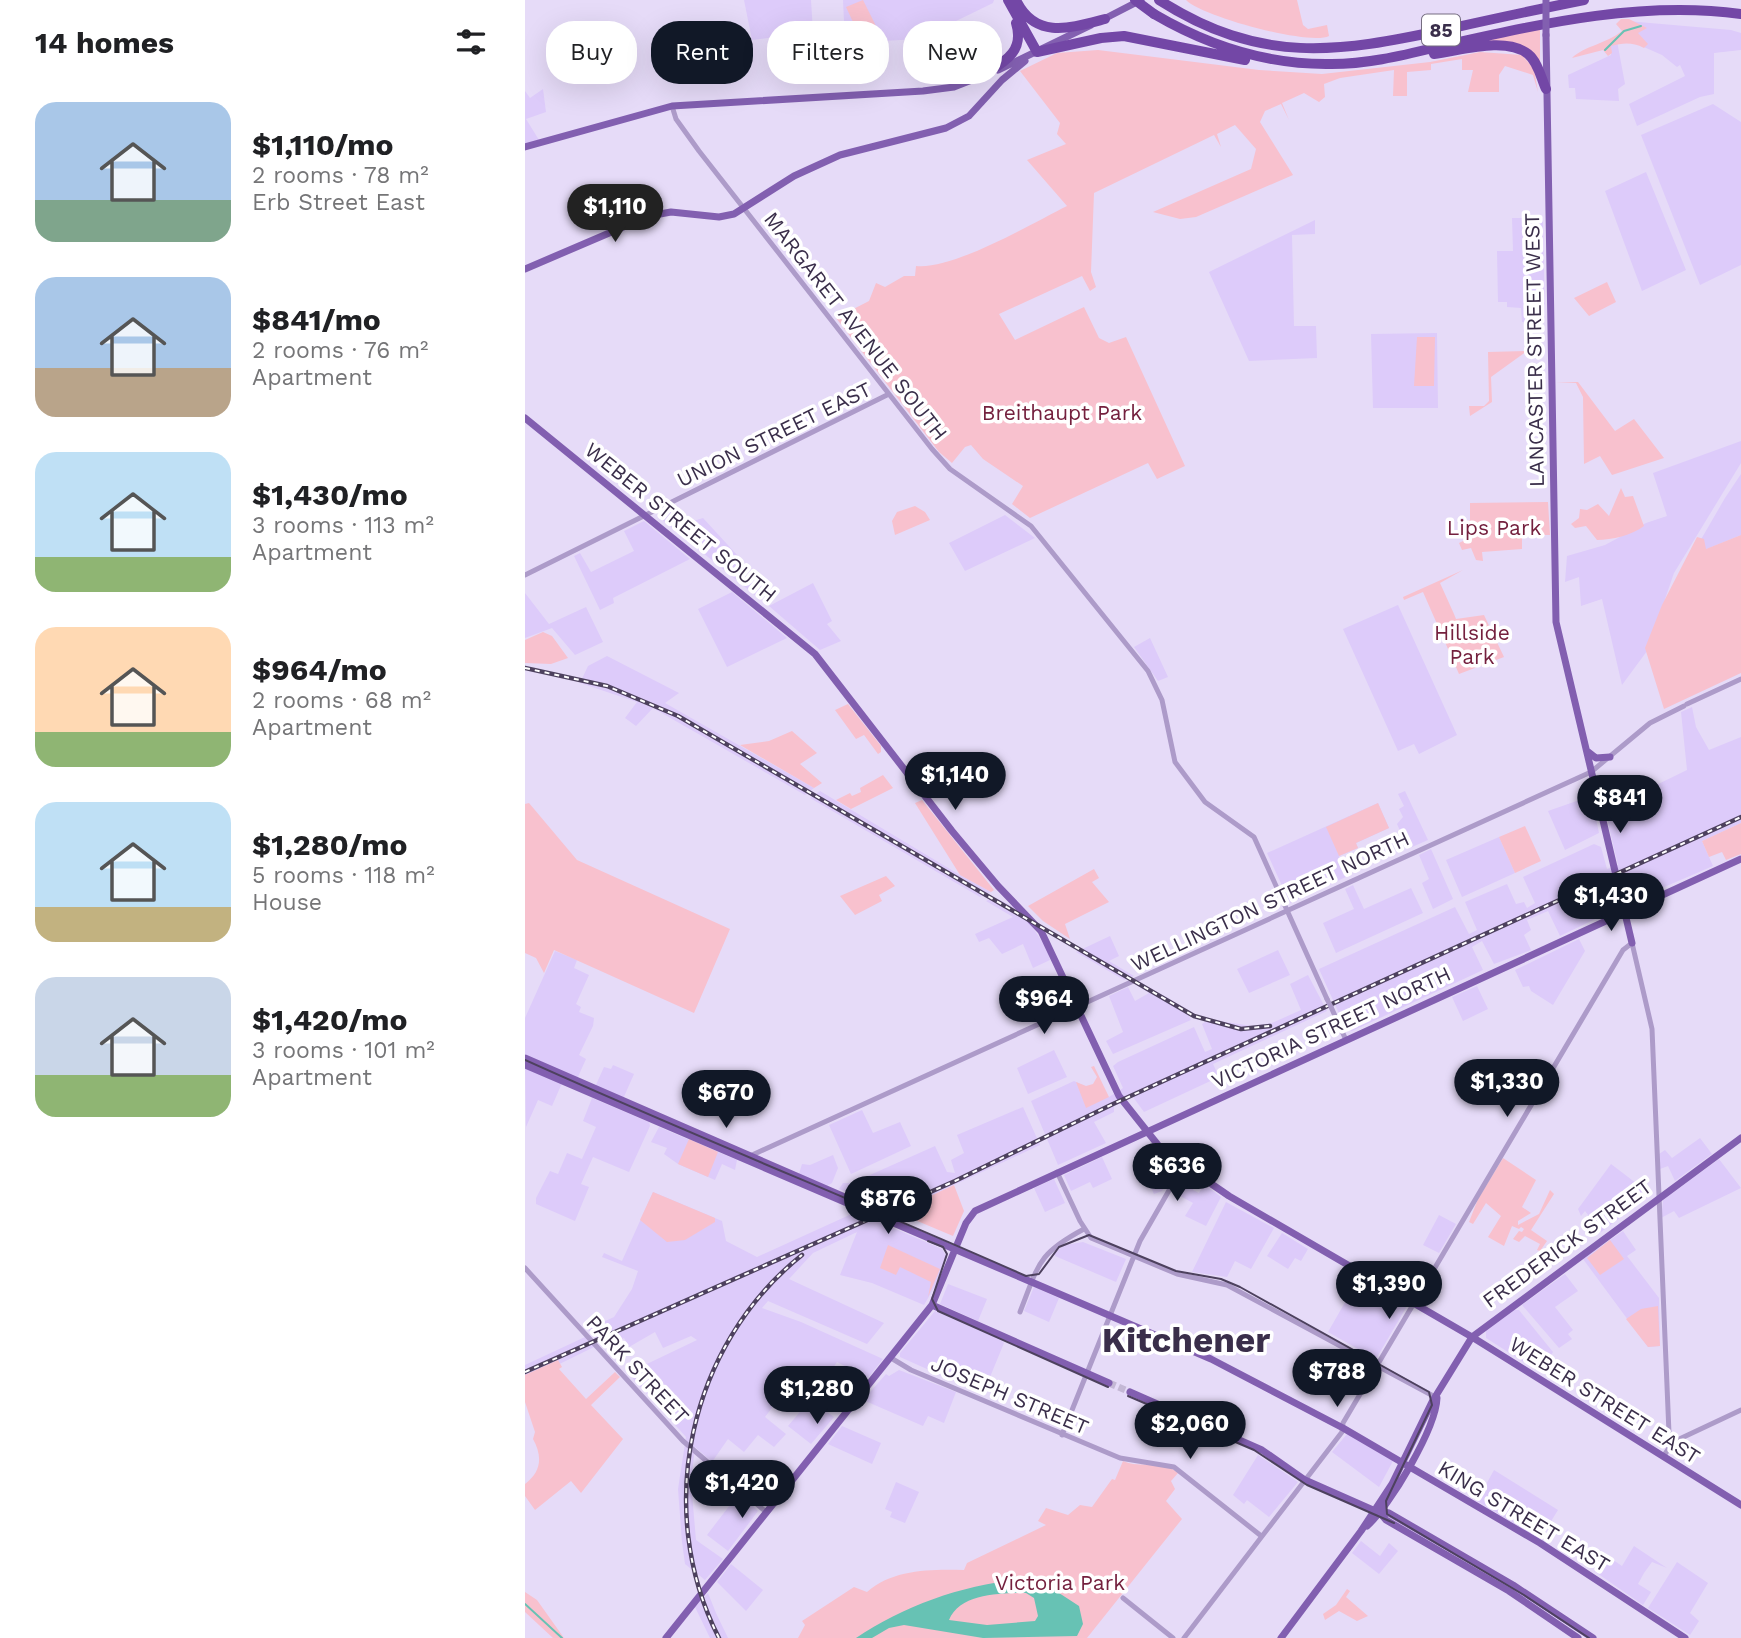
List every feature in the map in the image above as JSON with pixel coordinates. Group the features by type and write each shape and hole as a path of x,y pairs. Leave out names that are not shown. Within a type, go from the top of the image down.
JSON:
{"highway":[{"path":"1002,63 1017,49 1018,31 1008,0"},
{"path":"1016,0 1029,19 1043,27 1064,29 1105,19"},
{"name":"85","path":"1135,0 1179,29 1234,51 1297,62 1339,64 1636,7 1690,6 1741,14"},
{"path":"1507,16 1568,0"},
{"name":"85","path":"1163,2 1223,31 1262,43 1297,49 1372,46 1584,0"},
{"path":"1013,12 1037,52 1101,38 1125,36 1246,60 1297,62"},
{"path":"1381,58 1504,46 1528,54 1546,89"}],"main road":[{"path":"1002,67 1142,0"},
{"name":"LANCASTER STREET WEST","path":"1546,0 1556,622 1632,943"},
{"path":"525,269 649,216 671,212 719,217 745,209 794,176 843,153 924,134 961,121 982,105 1002,80 1037,52"},
{"path":"525,147 672,106 923,91 962,84"},
{"name":"WEBER STREET SOUTH","path":"525,418 815,654 960,841 1041,931 1078,1006"},
{"path":"1587,751 1596,758 1610,757"},
{"name":"VICTORIA STREET NORTH","path":"666,1638 932,1305 966,1223 975,1211 1741,859"},
{"name":"WEBER STREET EAST","path":"1078,1006 1119,1096 1162,1150 1238,1201 1472,1337 1741,1505"},
{"path":"525,1058 948,1242 955,1249"},
{"path":"525,1065 744,1161 955,1249"},
{"name":"FREDERICK STREET","path":"1406,1464 1428,1410 1472,1337 1741,1138"},
{"name":"KING STREET EAST","path":"955,1249 1211,1359 1343,1428 1540,1543 1685,1638"},
{"path":"932,1305 1109,1383"},
{"path":"1130,1392 1262,1450 1304,1480 1377,1512 1385,1520 1509,1591 1578,1638"},
{"path":"1388,1510 1406,1464"},
{"path":"1280,1638 1377,1512 1406,1464"},
{"path":"1377,1512 1388,1510 1513,1585 1593,1638"}],"street":[{"name":"MARGARET AVENUE SOUTH","path":"672,106 681,126 856,348 887,396 943,462 1031,526 1148,671 1162,700 1170,746 1179,769 1210,807 1238,823 1254,837 1346,1040"},
{"name":"UNION STREET EAST","path":"525,575 887,396"},
{"name":"WELLINGTON STREET NORTH","path":"744,1161 752,1155 1591,772 1650,723 1741,679"},
{"path":"1184,1638 1343,1428 1623,950 1632,943 1652,1029 1657,1200 1669,1433 1673,1442"},
{"path":"1062,1435 1134,1256 1184,1166"},
{"path":"1056,1172 1091,1238 1177,1274 1227,1285 1437,1398"},
{"path":"1649,1188 1658,1184"},
{"path":"1020,1311 1051,1248 1084,1229"},
{"name":"PARK STREET","path":"525,1268 683,1441 767,1512"},
{"name":"JOSEPH STREET","path":"891,1358 911,1370 1125,1460 1174,1467 1260,1535"},
{"path":"1663,1457 1673,1442 1741,1410"},
{"path":"1123,1598 1173,1638"}],"shaded area":[{"path":"744,0 811,0 812,21 767,21 767,38 753,40 753,21 748,21"},
{"path":"843,0 994,0 993,3 956,21 903,21 903,40 889,41 889,21 844,21"},
{"path":"1627,21 1731,30 1741,33 1741,50 1714,53 1714,94 1700,97 1637,126 1629,104 1685,76 1680,65 1677,67 1662,55 1628,40"},
{"path":"1617,41 1625,84 1618,89 1619,101 1576,99 1575,88 1569,88 1568,75 1611,55 1610,44"},
{"path":"543,89 546,112 526,119 539,140 525,144 525,91 530,98"},
{"path":"1713,104 1741,122 1741,265 1700,285 1641,135"},
{"path":"1646,172 1686,270 1642,291 1605,191"},
{"path":"1512,218 1543,218 1545,321 1522,322 1521,308 1507,307 1507,302 1498,302 1497,251 1513,251"},
{"path":"1315,220 1315,234 1292,235 1294,326 1316,326 1317,358 1249,361 1209,272"},
{"path":"1437,333 1438,408 1373,408 1371,334"},
{"path":"1741,441 1741,463 1674,573 1647,651 1622,685 1602,599 1581,606 1579,577 1565,582 1567,556 1605,545 1646,523 1667,516 1653,473"},
{"path":"1741,474 1741,535 1692,555 1725,498"},
{"path":"677,505 687,523 703,518 773,594 761,600 660,518 660,514"},
{"path":"1005,515 1035,538 965,571 949,543"},
{"path":"644,521 690,559 613,598 614,603 600,610 574,556 580,553 591,572 634,551 624,531"},
{"path":"813,583 832,621 827,624 841,641 820,650 769,606"},
{"path":"732,592 787,638 727,667 698,609"},
{"path":"525,593 549,624 586,607 603,642 575,655 552,628 525,638"},
{"path":"1398,605 1457,735 1419,754 1414,744 1398,751 1343,629"},
{"path":"1150,638 1168,677 1158,681 1134,647"},
{"path":"607,656 679,693 665,703 814,788 805,795 653,708 636,726 625,718 637,702 580,683 588,666"},
{"path":"1692,707 1696,727 1709,750 1741,737 1741,823 1702,841 1713,866 1634,900 1627,896 1623,878 1612,882 1616,909 1560,936 1548,911 1527,920 1531,930 1524,935 1531,950 1494,964 1482,941 1472,947 1483,970 1352,1031 1346,1029 1319,969 1455,907 1469,934 1477,930 1465,902 1507,884 1516,904 1524,902 1527,908 1535,903 1523,877 1594,844 1601,847 1607,869 1618,865 1605,810 1687,770 1681,712"},
{"path":"820,791 991,892 980,897 810,798"},
{"path":"1405,791 1428,840 1412,847 1405,832 1401,833 1397,824 1403,817 1399,809 1404,806 1398,794"},
{"path":"1591,796 1599,833 1565,850 1548,811"},
{"path":"1378,803 1389,828 1356,843 1358,848 1339,856 1348,876 1290,903 1267,853"},
{"path":"1499,837 1515,873 1462,897 1446,860"},
{"path":"1431,849 1453,899 1433,909 1422,883 1429,879 1419,855"},
{"path":"1353,885 1364,909 1411,888 1423,913 1336,953 1323,923 1354,909 1345,889"},
{"path":"994,897 1014,907 1027,919 1047,949 1050,960 1033,968 1023,944 1002,954 989,938 979,942 975,934 1013,917 986,901"},
{"path":"1110,936 1119,956 1109,961 1134,976 1124,980 1076,952"},
{"path":"1579,939 1585,951 1553,1005 1531,991 1529,986 1523,987 1515,970"},
{"path":"1278,950 1290,975 1249,993 1237,969"},
{"path":"555,951 577,960 574,968 589,975 576,1004 581,1007 579,1012 594,1018 579,1055 586,1059 577,1079 525,1055 525,1018"},
{"path":"1308,975 1327,1011 1213,1064 1219,1077 1144,1112 1133,1097 1114,1106 1114,1112 1094,1122 1106,1143 1058,1165 1031,1101 1074,1081 1109,1097 1123,1088 1113,1066 1118,1062 1194,1027 1205,1052 1212,1049 1202,1024 1205,1022 1212,1020 1252,1026 1272,1023 1301,1010 1290,984"},
{"path":"1140,982 1185,1008 1191,1020 1113,1054 1106,1041 1123,1032 1109,996 1128,987 1135,1001 1149,993 1135,984"},
{"path":"1477,986 1488,1009 1463,1021 1452,997"},
{"path":"1054,1050 1067,1077 1028,1094 1017,1068"},
{"path":"613,1065 634,1074 623,1099 595,1087 604,1067 611,1069"},
{"path":"525,1066 562,1083 552,1106 538,1100 526,1127"},
{"path":"592,1098 649,1122 650,1126 629,1172 593,1157 581,1184 589,1187 575,1221 536,1204 536,1198 550,1171 558,1174 567,1153 582,1159 596,1127 583,1121"},
{"path":"1023,1107 1040,1145 896,1212 839,1189 843,1183 852,1183 935,1146 947,1172 955,1173 951,1160 964,1153 957,1135"},
{"path":"862,1110 873,1133 900,1122 911,1146 851,1174 829,1125"},
{"path":"659,1127 737,1160 735,1170 722,1164 715,1180 678,1164 664,1154 667,1148 651,1142"},
{"path":"1700,1138 1712,1154 1675,1181 1668,1166 1660,1169 1659,1154 1665,1150 1672,1158"},
{"path":"833,1155 838,1168 832,1183 827,1186 799,1174 802,1164 810,1165"},
{"path":"1102,1157 1112,1179 1093,1188 1090,1182 1071,1191 1064,1175"},
{"path":"1719,1159 1741,1188 1679,1218 1674,1211 1661,1218 1663,1200"},
{"path":"1165,1160 1175,1169 1162,1191 1154,1194 1143,1170"},
{"path":"1611,1164 1649,1193 1649,1196 1601,1232 1585,1211 1581,1216 1578,1209"},
{"path":"1184,1173 1198,1181 1193,1190 1199,1193 1204,1184 1221,1197 1206,1226 1185,1216 1193,1203 1173,1192"},
{"path":"1054,1179 1065,1203 1045,1212 1034,1188"},
{"path":"653,1192 722,1221 726,1241 757,1257 856,1212 942,1249 946,1256 935,1286 924,1305 872,1283 840,1275 857,1232 813,1253 789,1279 884,1323 867,1344 768,1301 762,1308 801,1322 883,1359 868,1378 837,1362 823,1383 810,1373 786,1400 781,1396 765,1417 786,1434 774,1447 758,1435 744,1452 728,1439 712,1462 695,1447 691,1482 696,1540 723,1559 705,1580 685,1564 682,1542 678,1489 686,1437 628,1373 697,1340 691,1336 663,1348 655,1332 629,1347 624,1338 604,1348 588,1329 614,1317 632,1289 638,1271 602,1257 604,1253 622,1261"},
{"path":"1226,1202 1274,1228 1251,1269 1235,1261 1227,1277 1192,1272"},
{"path":"1439,1215 1456,1224 1439,1253 1423,1245"},
{"path":"1623,1231 1636,1250 1627,1256 1659,1298 1660,1346 1648,1347 1583,1259"},
{"path":"1282,1233 1308,1249 1301,1261 1295,1258 1288,1269 1267,1256"},
{"path":"1083,1242 1126,1259 1116,1282 1055,1256 1054,1253 1065,1245"},
{"path":"1565,1274 1578,1291 1555,1307 1573,1330 1568,1334 1572,1339 1559,1348 1522,1305"},
{"path":"1359,1278 1407,1306 1376,1359 1328,1332"},
{"path":"948,1284 987,1299 978,1321 940,1304"},
{"path":"1034,1287 1059,1298 1049,1322 1024,1311"},
{"path":"1514,1310 1519,1310 1553,1352 1541,1373 1486,1338 1486,1331"},
{"path":"935,1311 1000,1338 1004,1343 983,1394 900,1357 900,1353"},
{"path":"585,1337 594,1347 525,1381 525,1365"},
{"path":"899,1370 956,1392 944,1423 928,1416 923,1426 863,1400 886,1374 889,1376"},
{"path":"810,1400 834,1417 811,1444 788,1426"},
{"path":"842,1426 881,1443 872,1464 828,1444"},
{"path":"1347,1434 1393,1461 1379,1487 1332,1452"},
{"path":"1258,1455 1298,1482 1269,1517 1247,1500 1244,1504 1233,1495"},
{"path":"1494,1470 1558,1510 1540,1539 1477,1501"},
{"path":"896,1482 919,1492 905,1523 890,1517 892,1512 885,1509"},
{"path":"733,1501 745,1511 751,1504 758,1511 728,1551 707,1535"},
{"path":"1361,1541 1380,1556 1389,1543 1398,1551 1379,1574 1352,1553"},
{"path":"1634,1546 1667,1568 1652,1562 1644,1573 1638,1584 1651,1592 1643,1605 1594,1571 1603,1553 1622,1566"},
{"path":"1677,1562 1708,1583 1690,1613 1699,1621 1690,1635 1648,1608"},
{"path":"731,1564 763,1590 746,1611 717,1582"},
{"path":"1039,1580 1079,1606 1083,1624 1077,1636 983,1638 904,1625 889,1628 872,1638 856,1638 916,1606 959,1591 1004,1581","holes":["1026,1593 1034,1598 1038,1616 1035,1621 987,1625 949,1620 962,1604 983,1596"]},
{"path":"708,1593 728,1638 710,1638 695,1607"}],"green space":[{"path":"863,0 874,21 853,21 846,7"},
{"path":"1186,0 1297,0 1303,25 1308,29 1327,25 1329,36 1301,37 1257,28 1213,14"},
{"path":"1621,19 1629,19 1647,28 1638,33 1648,44 1644,48 1620,44 1611,46 1612,53 1608,56 1603,50 1572,58 1622,31 1616,24"},
{"path":"1540,27 1540,67 1525,50 1446,50"},
{"name":"Breithaupt Park","path":"1098,50 1259,70 1322,74 1430,62 1480,52 1522,55 1534,69 1538,92 1533,75 1505,66 1499,75 1499,92 1468,92 1473,70 1462,70 1462,59 1431,64 1431,70 1407,72 1407,96 1393,96 1394,70 1340,78 1324,84 1325,97 1319,102 1304,93 1282,103 1289,120 1281,104 1265,111 1260,122 1293,175 1196,217 1180,219 1153,212 1251,169 1256,149 1235,125 1217,134 1221,147 1214,135 1094,193 1091,272 1096,287 1090,291 1082,276 999,314 1015,340 1084,307 1099,338 1109,343 1126,337 1185,466 1157,479 1148,463 1030,518 1012,504 1023,486 983,459 971,445 965,447 952,463 939,452 836,318 869,301 876,283 885,287 904,276 915,276 916,266 932,265 971,254 1067,206 1027,160 1066,144 1057,134 1060,123 1020,71 1057,53"},
{"path":"1607,282 1616,302 1589,316 1574,298"},
{"path":"1417,337 1435,337 1434,386 1414,386"},
{"path":"1527,351 1491,377 1492,402 1470,416 1469,406 1484,406 1489,401 1488,352"},
{"path":"1556,382 1578,382 1615,431 1634,419 1664,458 1612,475 1600,456 1584,464 1583,397 1576,383"},
{"path":"1621,488 1625,497 1633,496 1644,526 1622,536 1597,540 1586,526 1575,528 1571,524 1579,518 1580,509 1587,510 1598,504 1609,516"},
{"name":"Lips Park","path":"1548,502 1550,535 1522,535 1522,549 1482,552 1483,561 1476,560 1471,548 1462,550 1459,543 1467,539 1461,524 1470,520 1470,503"},
{"path":"915,506 925,512 930,520 895,535 892,521 897,512"},
{"path":"1741,535 1741,673 1664,709 1645,648 1662,605 1697,537 1704,539 1706,549"},
{"name":"Hillside Park","path":"1463,570 1440,583 1456,619 1484,615 1504,657 1459,674 1423,592 1404,600 1403,597"},
{"path":"543,632 552,636 568,658 551,664 525,663 525,640"},
{"path":"848,704 881,746 881,752 878,754 864,735 856,739 835,710"},
{"path":"792,731 817,753 800,764 822,783 814,788 740,745 769,741"},
{"path":"883,775 893,788 851,809 836,800 850,793 852,796 861,792 860,788"},
{"path":"922,800 994,890 991,892 960,875 915,803"},
{"path":"529,803 577,860 730,929 694,1013 554,950 544,973 536,958 525,953 525,804"},
{"path":"1378,803 1389,828 1356,843 1358,848 1339,856 1326,827"},
{"path":"1741,823 1741,854 1726,860 1722,852 1709,857 1702,841"},
{"path":"1525,826 1541,861 1515,873 1499,837"},
{"path":"1094,869 1099,878 1092,882 1109,902 1065,924 1070,939 1043,921 1028,906"},
{"path":"886,876 895,886 879,895 882,901 855,915 840,896"},
{"path":"1094,1066 1109,1097 1086,1108 1076,1082 1086,1086 1093,1084 1097,1077 1091,1067"},
{"path":"689,1139 718,1152 708,1177 678,1164"},
{"path":"1503,1158 1536,1180 1522,1207 1531,1213 1518,1221 1518,1225 1539,1214 1550,1190 1554,1194 1531,1230 1547,1241 1540,1251 1537,1250 1540,1244 1525,1236 1519,1242 1513,1239 1524,1229 1521,1227 1519,1229 1512,1226 1504,1246 1488,1237 1501,1216 1486,1203 1473,1224 1469,1222 1478,1199"},
{"path":"954,1185 964,1211 953,1236 896,1212"},
{"path":"653,1192 715,1218 715,1222 685,1240 667,1242 640,1220"},
{"path":"1610,1240 1624,1259 1600,1275 1587,1258"},
{"path":"888,1245 940,1269 928,1297 931,1282 900,1267 896,1275 880,1268"},
{"path":"1658,1306 1660,1346 1648,1347 1626,1319 1641,1309"},
{"path":"558,1360 562,1367 559,1369 586,1399 615,1372 620,1377 591,1405 623,1439 581,1493 571,1481 535,1510 525,1496 525,1484 537,1469 539,1458 533,1439 535,1432 525,1402 525,1375"},
{"name":"Victoria Park","path":"1123,1461 1165,1466 1178,1473 1171,1481 1175,1489 1166,1501 1182,1519 1087,1638 798,1638 805,1625 802,1621 854,1587 867,1592 888,1579 913,1572 964,1570 967,1563 1046,1525 1038,1521 1046,1508 1068,1515 1080,1505 1092,1507 1112,1479 1115,1480"},
{"path":"1347,1589 1350,1591 1346,1597 1368,1616 1357,1621 1339,1611 1325,1620 1323,1614 1336,1605"},
{"path":"525,1592 537,1600 564,1638 553,1638 525,1612"}],"waterway":[{"path":"1605,50 1624,31 1641,26"},
{"path":"525,1604 562,1638"}],"tunnel":[{"path":"1109,1383 1130,1392"}],"tram line":[{"path":"525,1060 1026,1276 1039,1274 1059,1247 1089,1235 1176,1271 1221,1279 1240,1287 1429,1392 1432,1405 1386,1501 1387,1514 1524,1595 1589,1638"},
{"path":"928,1241 943,1247 947,1254 932,1299 938,1311 1108,1387"},
{"path":"1128,1396 1254,1450 1307,1485 1394,1523"}],"railway":[{"path":"525,668 607,686 678,716 1194,1016 1241,1029 1270,1026"},
{"path":"525,1372 955,1181 1113,1104 1741,817"},
{"path":"719,1638 699,1588 688,1536 686,1484 693,1432 709,1382 732,1335 763,1292 802,1255"}],"district":[{"name":"Kitchener","path":"1186,1340"}]}
